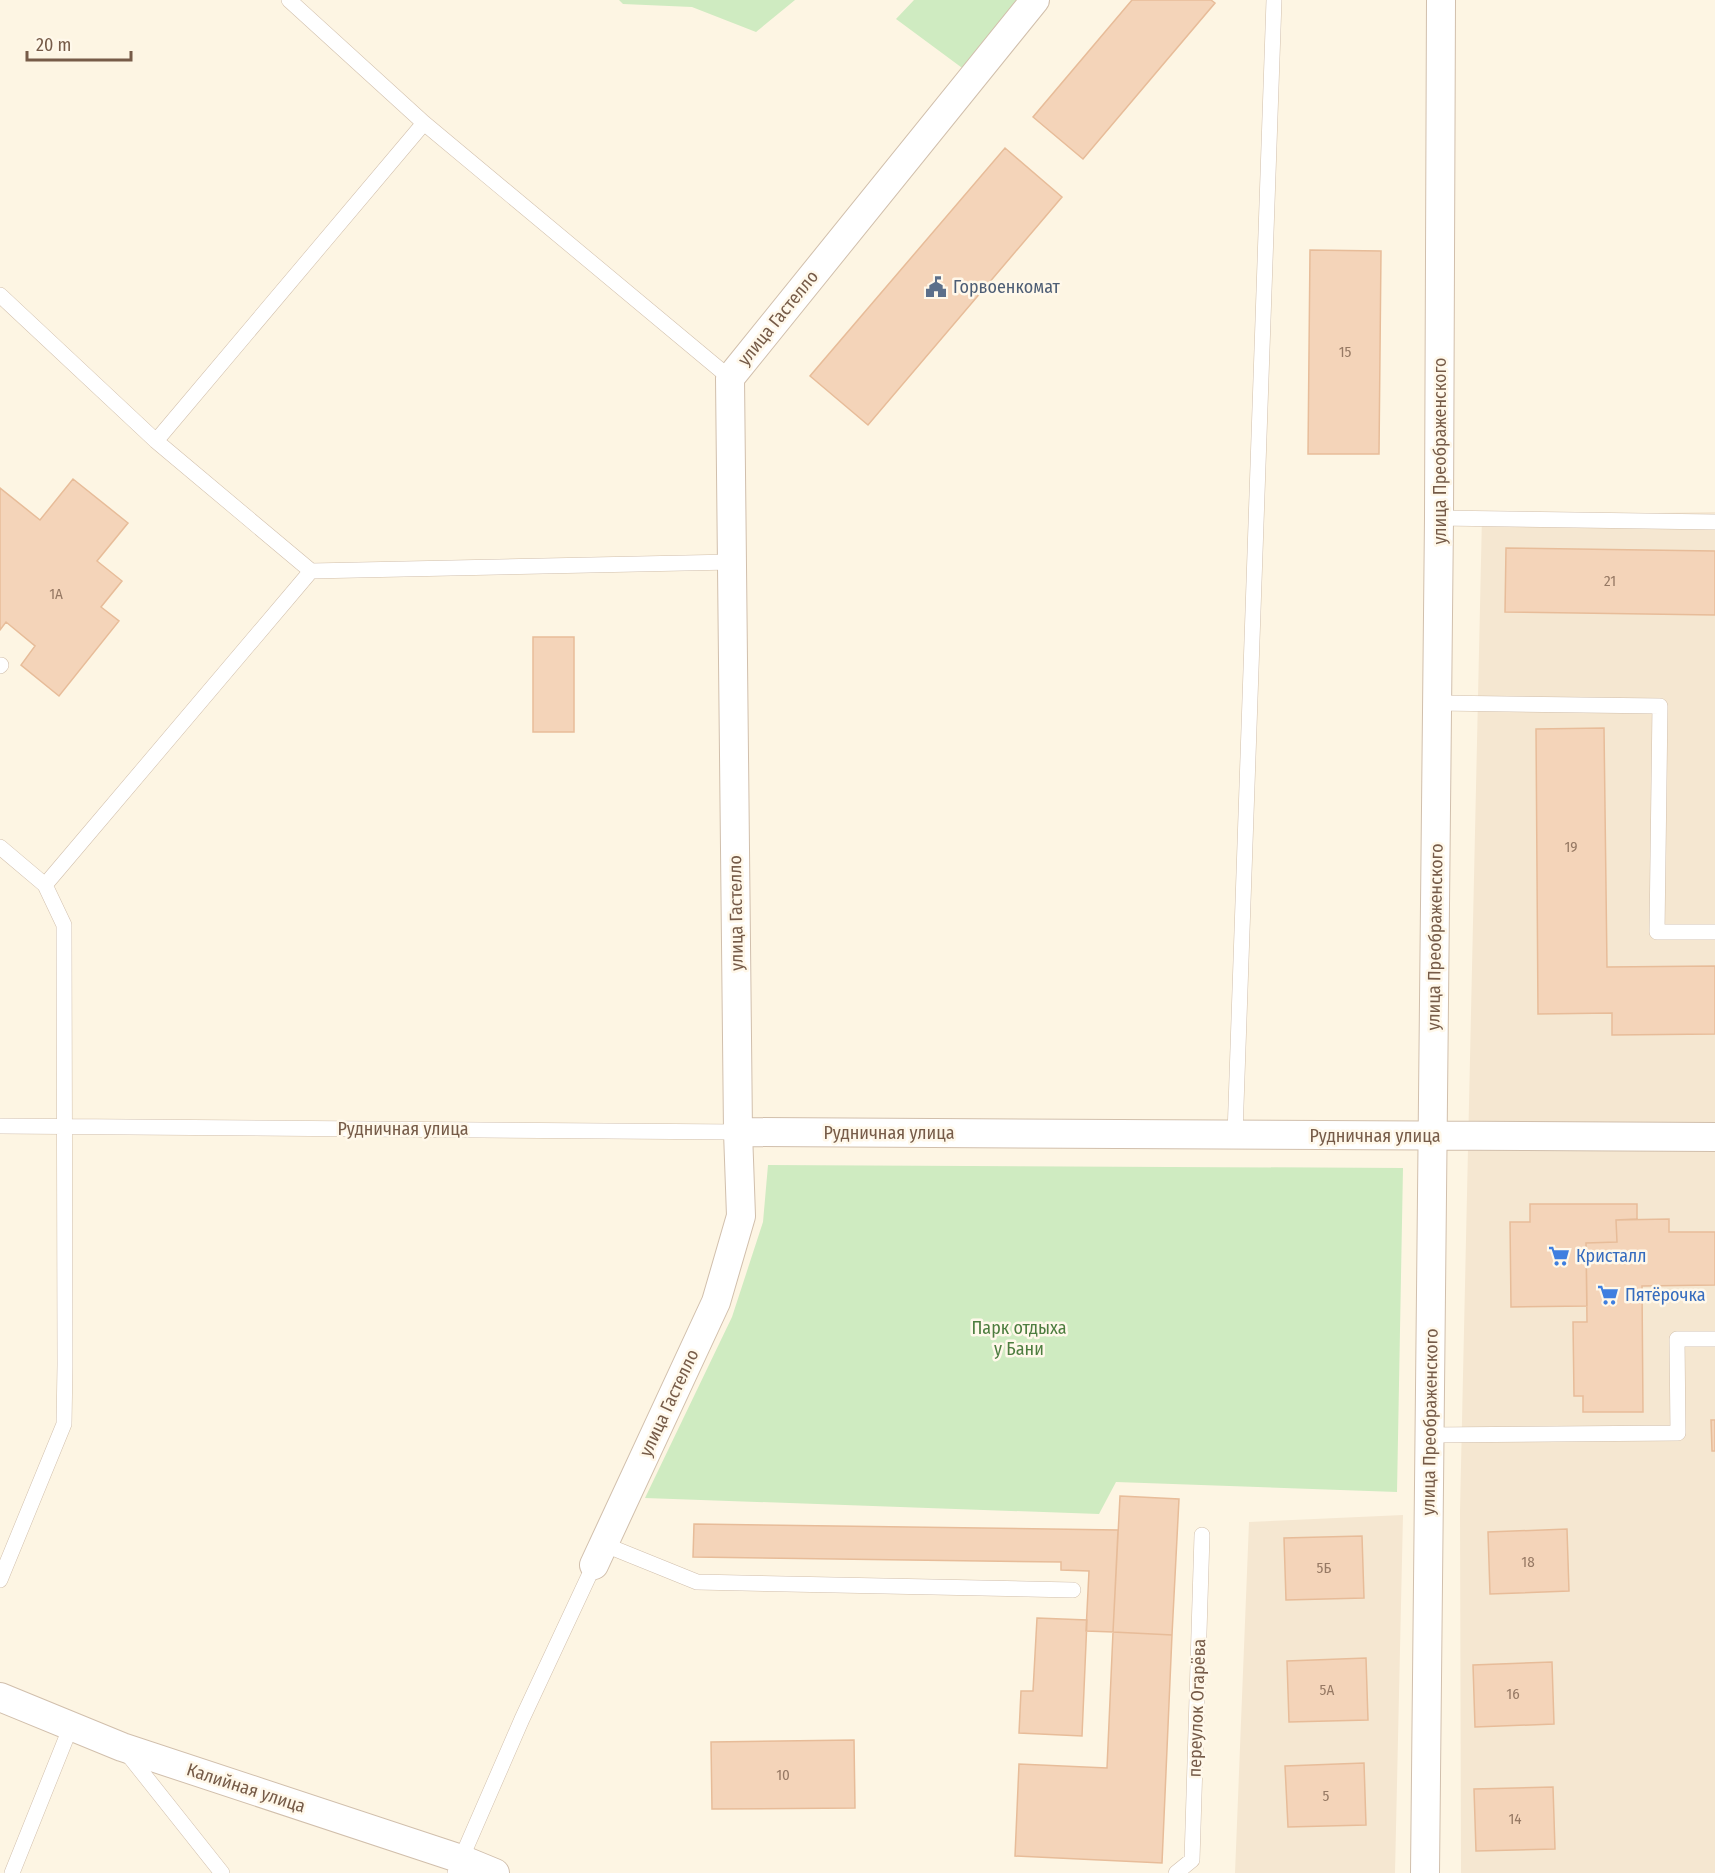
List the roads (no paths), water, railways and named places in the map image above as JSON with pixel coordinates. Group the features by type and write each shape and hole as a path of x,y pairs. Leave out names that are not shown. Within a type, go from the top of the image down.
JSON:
{"street":[{"name":"улица Гастелло","path":"599,1555 716,1302 741,1216 738,1132 730,378 1035,0"},
{"name":"улица Преображенского","path":"1425,1873 1442,0"},
{"name":"Рудничная улица","path":"738,1132 1715,1137"},
{"name":"Калийная улица","path":"0,1697 123,1747 458,1866 495,1873"}],"lane":[{"path":"289,0 424,123 730,378"},
{"path":"1235,1135 1274,0"},
{"path":"156,441 424,123"},
{"path":"0,295 156,441 311,570 732,562"},
{"path":"1439,518 1715,522"},
{"path":"45,885 311,570"},
{"path":"1437,703 1660,706 1658,932 1715,932"},
{"path":"0,847 45,885 64,925 64,1424 0,1580"},
{"name":"Рудничная улица","path":"0,1126 738,1132"},
{"path":"1429,1435 1678,1433 1677,1339 1715,1339"},
{"name":"переулок Огарёва","path":"1176,1873 1192,1860 1202,1535"},
{"path":"599,1555 697,1581 1073,1590"},
{"name":"улица Гастелло","path":"458,1866 522,1719 599,1555"},
{"path":"12,1873 71,1726"},
{"path":"123,1747 222,1873"}],"place":[{"name":"Горвоенкомат","path":"936,287"},
{"name":"Кристалл","path":"1559,1256"},
{"name":"Пятёрочка","path":"1608,1295"}],"park label":[{"name":"Парк отдыха у Бани","path":"1019,1338"}]}
